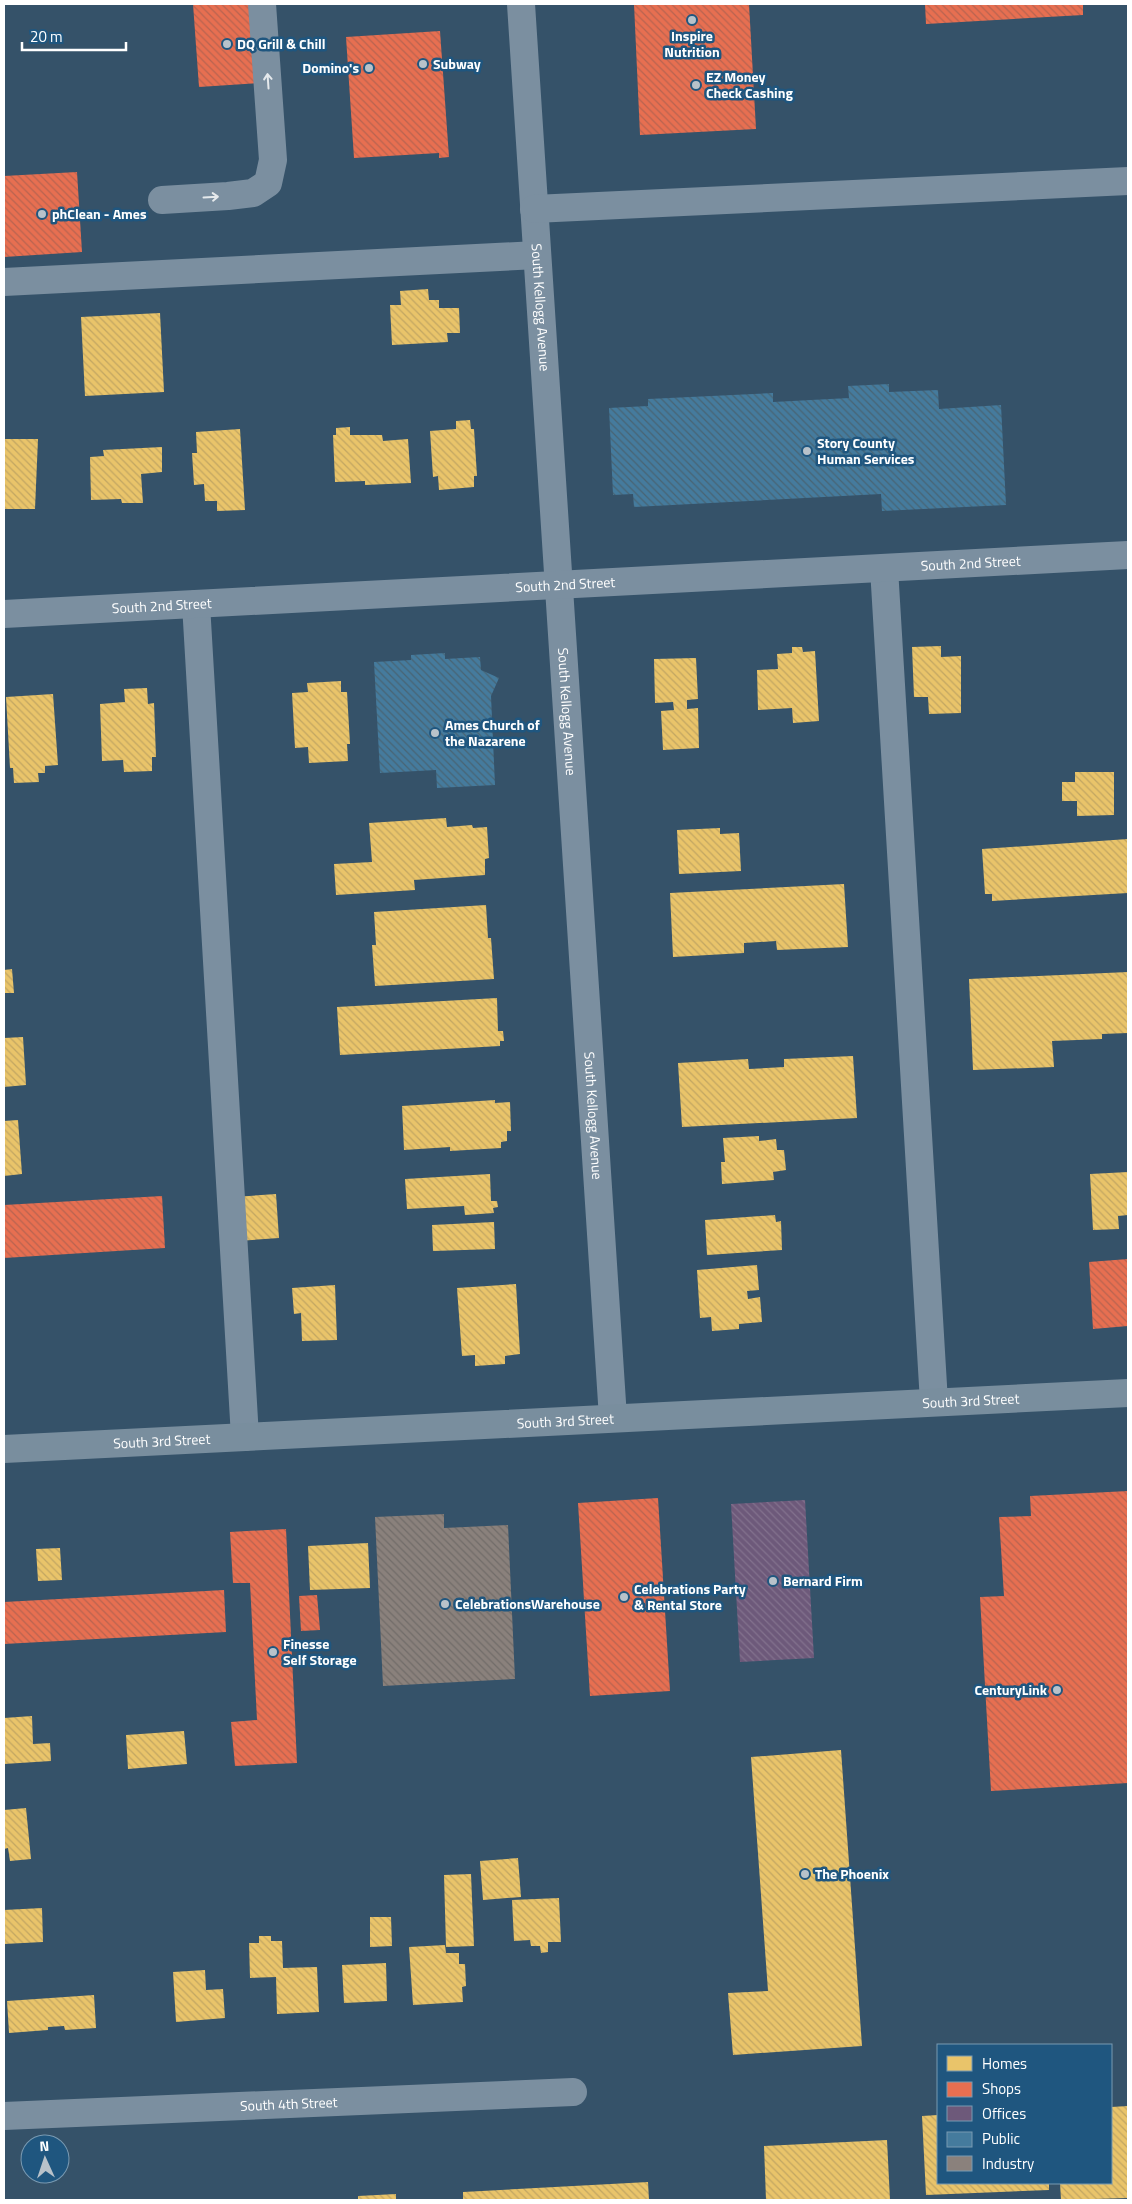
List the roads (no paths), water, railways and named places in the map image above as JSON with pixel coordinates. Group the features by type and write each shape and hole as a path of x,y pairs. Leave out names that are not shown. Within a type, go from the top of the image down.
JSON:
{"main road":[{"name":"South 3rd Street","path":"4,1449 1128,1393"}],"street":[{"path":"162,200 228,196 253,192 268,182 273,160 262,4"},
{"name":"South Kellogg Avenue","path":"521,4 613,1418"},
{"path":"534,210 1128,181"},
{"path":"4,282 537,255"},
{"name":"South 2nd Street","path":"4,614 1128,556"},
{"path":"884,568 934,1402"},
{"path":"196,604 245,1437"},
{"name":"South 4th Street","path":"4,2116 573,2092"}],"place":[{"name":"Inspire Nutrition","path":"692,20"},
{"name":"DQ Grill & Chill","path":"227,44"},
{"name":"Subway","path":"423,64"},
{"name":"Domino's","path":"369,68"},
{"name":"EZ Money Check Cashing","path":"696,85"},
{"name":"phClean - Ames","path":"42,214"},
{"name":"Story County Human Services","path":"807,451"},
{"name":"Ames Church of the Nazarene","path":"435,733"},
{"name":"Bernard Firm","path":"773,1581"},
{"name":"Celebrations Party & Rental Store","path":"624,1597"},
{"name":"CelebrationsWarehouse","path":"445,1604"},
{"name":"Finesse Self Storage","path":"273,1652"},
{"name":"CenturyLink","path":"1057,1690"},
{"name":"The Phoenix","path":"805,1874"}]}
